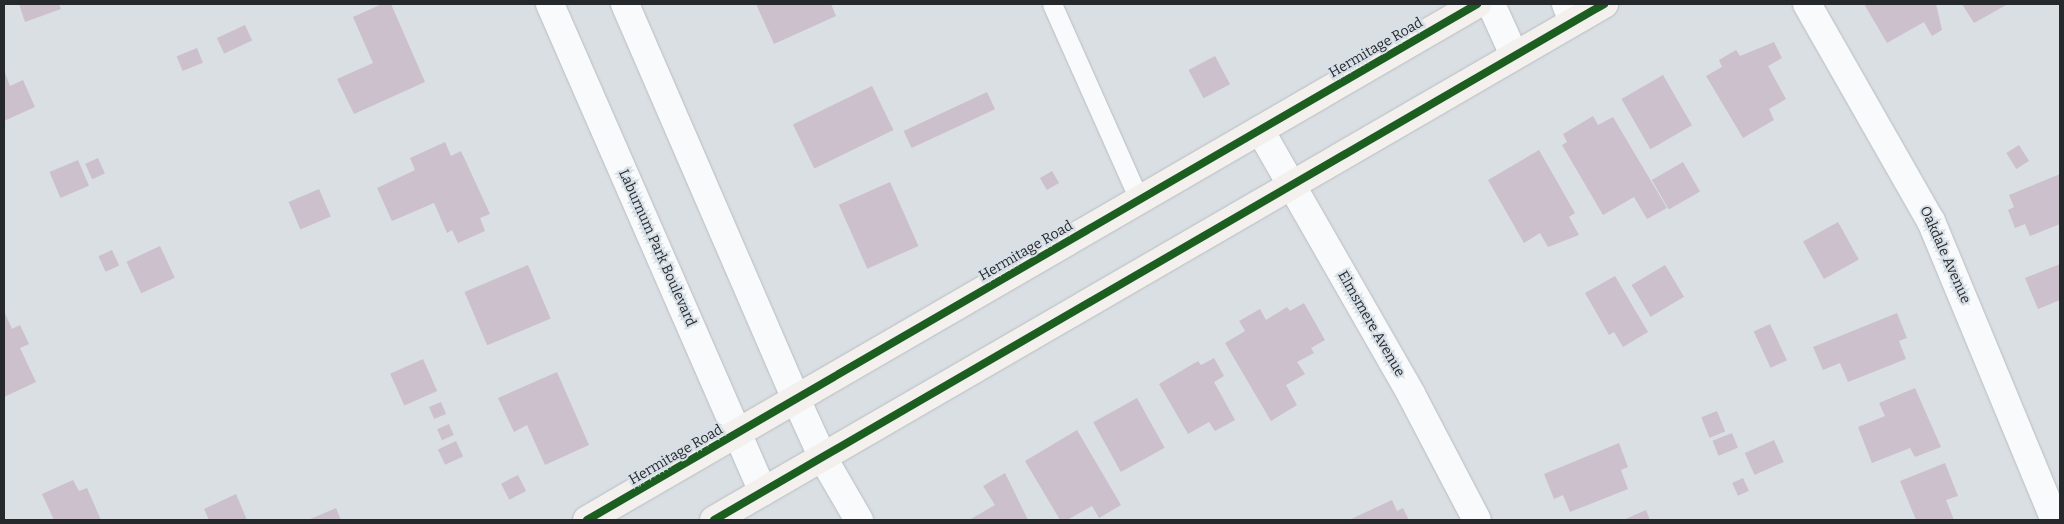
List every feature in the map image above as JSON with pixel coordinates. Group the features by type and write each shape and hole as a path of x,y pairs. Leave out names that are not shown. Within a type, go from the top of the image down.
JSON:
{"main road":[{"name":"Hermitage Road","path":"587,520 1477,4"},
{"path":"714,520 1514,55 1570,12 1604,4"}],"street":[{"name":"Laburnum Park Boulevard","path":"550,4 763,492"},
{"path":"625,4 796,399 823,458 859,520"},
{"path":"1491,4 1514,55"},
{"name":"Oakdale Avenue","path":"1807,4 1931,221 2055,520"},
{"name":"Elmsmere Avenue","path":"1260,130 1411,394 1477,520"}],"lane":[{"path":"1052,4 1138,200"}],"building":[{"path":"19,4 59,4 61,9 25,22"},
{"path":"382,4 391,4 425,82 354,114 337,79 373,63 353,17"},
{"path":"756,4 831,4 836,16 774,44"},
{"path":"1864,4 1936,4 1942,30 1932,36 1924,22 1887,43"},
{"path":"1962,4 2008,4 1974,23"},
{"path":"245,25 252,40 224,54 217,38"},
{"path":"1774,42 1782,58 1768,66 1786,99 1769,109 1774,120 1743,138 1706,76 1722,67 1719,60 1736,50 1740,56"},
{"path":"197,48 203,63 183,71 177,56"},
{"path":"1215,56 1230,84 1204,98 1189,70"},
{"path":"4,70 10,86 23,80 35,107 4,121"},
{"path":"1663,75 1692,125 1650,149 1621,99"},
{"path":"872,86 893,130 814,169 793,125"},
{"path":"987,92 995,109 912,148 904,131"},
{"path":"1593,116 1598,125 1613,117 1667,208 1647,219 1634,197 1603,215 1562,145 1567,142 1563,134"},
{"path":"445,142 451,156 461,151 490,214 480,218 485,231 458,243 452,230 447,233 434,203 392,221 377,188 415,170 410,158"},
{"path":"2019,145 2029,161 2016,169 2006,153"},
{"path":"1539,150 1575,213 1569,217 1579,235 1548,247 1540,233 1524,243 1488,180"},
{"path":"98,158 105,174 92,179 85,164"},
{"path":"78,160 89,186 60,198 49,172"},
{"path":"1683,162 1700,191 1669,209 1652,180"},
{"path":"1052,171 1059,183 1047,190 1040,178"},
{"path":"2060,174 2060,224 2030,236 2025,224 2015,228 2008,210 2014,207 2009,195"},
{"path":"890,182 918,246 867,269 839,205"},
{"path":"319,189 331,217 300,230 289,202"},
{"path":"1838,222 1859,260 1824,279 1803,241"},
{"path":"160,246 175,278 141,293 126,262"},
{"path":"112,250 119,265 106,272 98,256"},
{"path":"2060,264 2060,300 2038,309 2025,278"},
{"path":"528,265 551,318 487,345 464,292"},
{"path":"1665,265 1684,297 1651,317 1632,285"},
{"path":"1615,276 1648,332 1623,347 1614,332 1609,335 1585,293"},
{"path":"1304,303 1325,340 1311,348 1314,353 1297,362 1305,374 1286,385 1297,405 1271,421 1225,343 1245,331 1239,321 1260,309 1266,320 1287,307 1290,311"},
{"path":"4,311 12,329 20,325 29,344 20,348 36,382 4,397"},
{"path":"1897,313 1907,338 1899,341 1906,359 1848,382 1840,363 1823,370 1813,347"},
{"path":"1770,324 1787,360 1771,368 1754,332"},
{"path":"1214,358 1224,376 1214,382 1235,420 1215,431 1209,422 1188,434 1159,384 1198,361 1201,365"},
{"path":"423,359 437,391 404,406 390,374"},
{"path":"557,372 589,445 545,465 527,425 514,432 498,398"},
{"path":"1915,388 1941,447 1915,457 1910,448 1872,463 1858,427 1885,416 1879,403"},
{"path":"1137,398 1165,448 1121,472 1093,422"},
{"path":"441,402 446,414 434,419 429,407"},
{"path":"1717,411 1725,431 1709,438 1701,417"},
{"path":"449,424 454,435 442,440 437,429"},
{"path":"1077,430 1121,505 1099,518 1092,506 1067,520 1060,520 1025,461"},
{"path":"1732,433 1738,448 1719,456 1713,441"},
{"path":"1774,440 1784,462 1755,475 1745,453"},
{"path":"456,441 463,456 445,465 438,449"},
{"path":"1619,443 1628,467 1621,470 1628,489 1570,512 1563,495 1554,499 1544,474"},
{"path":"1945,463 1958,496 1946,500 1954,520 1916,520 1900,481"},
{"path":"1005,473 1028,520 969,520 995,505 983,486"},
{"path":"518,475 526,491 509,500 501,484"},
{"path":"1743,478 1749,491 1738,496 1732,483"},
{"path":"73,480 79,491 87,488 101,520 54,520 42,494"},
{"path":"236,494 247,520 209,520 204,509"},
{"path":"1392,500 1397,511 1403,508 1409,520 1349,520"},
{"path":"336,508 341,520 308,520"},
{"path":"1646,510 1650,520 1623,520"}],"cycle path":[{"path":"587,520 1477,4"},
{"path":"714,520 1604,4"}]}
